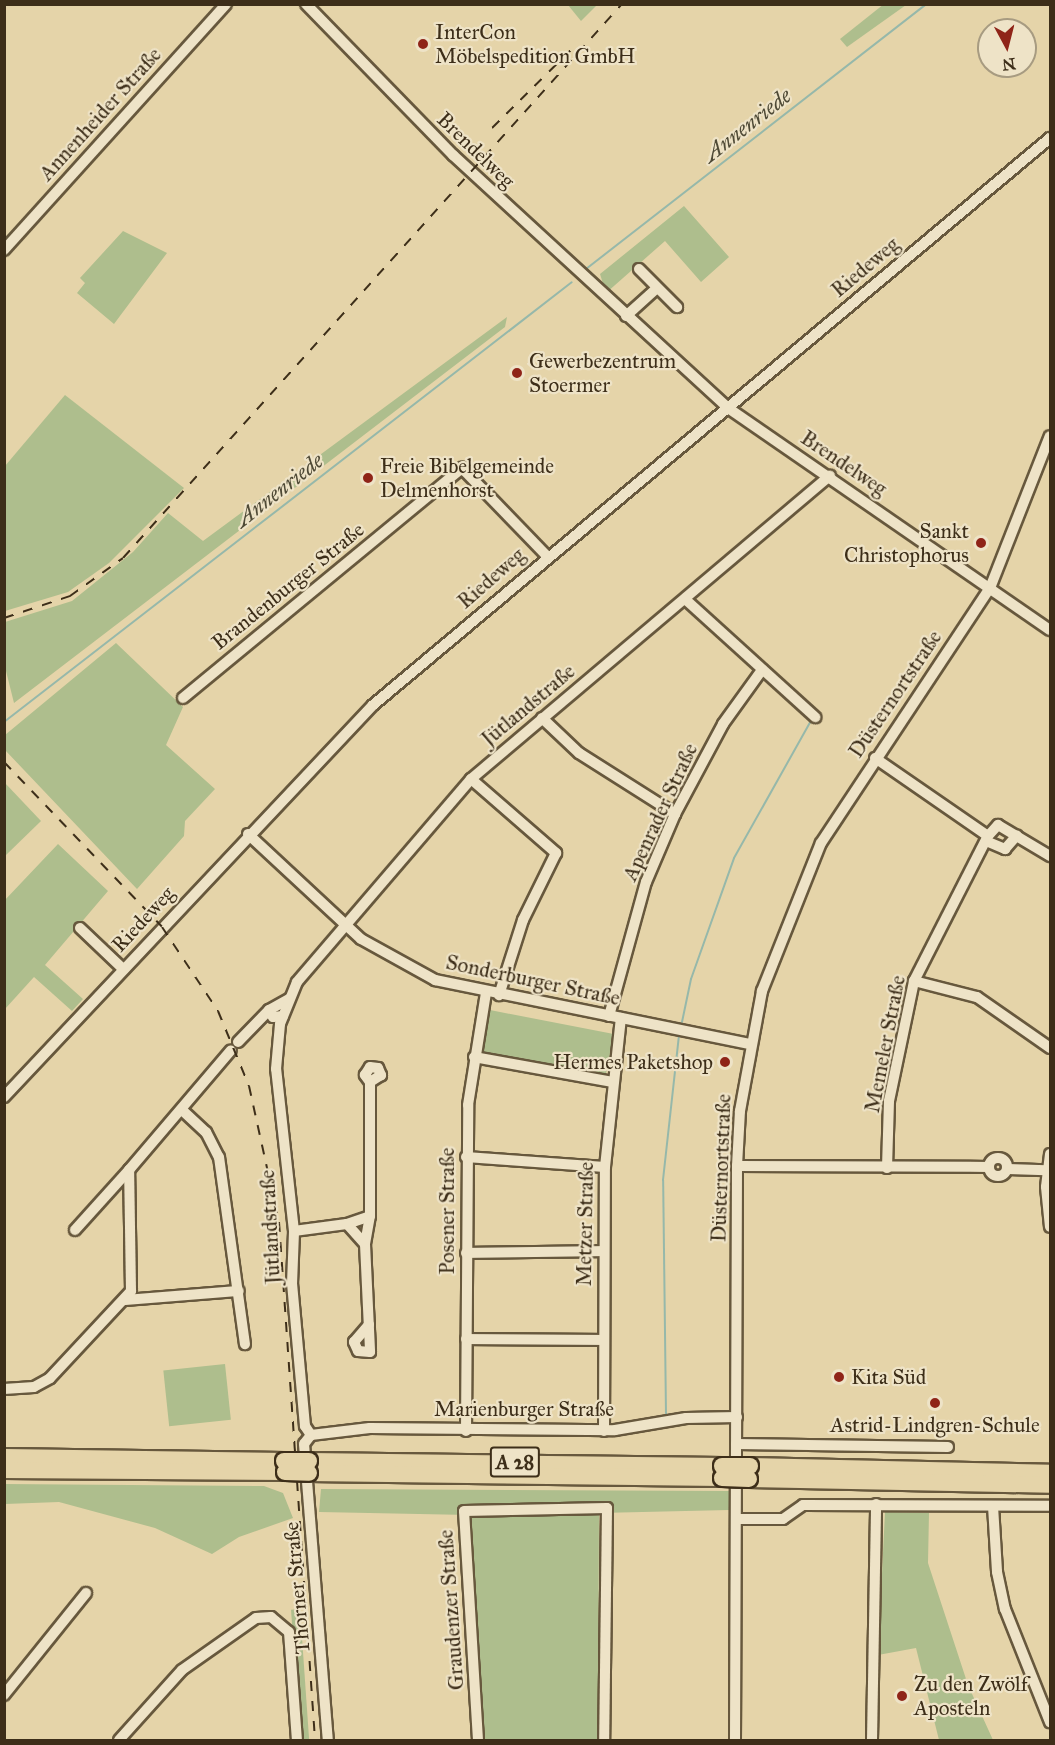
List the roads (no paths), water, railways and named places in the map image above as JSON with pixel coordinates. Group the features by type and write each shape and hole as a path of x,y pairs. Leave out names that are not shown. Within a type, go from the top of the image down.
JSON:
{"highway":[{"name":"A 28","path":"4,1457 309,1467 1050,1473"},
{"name":"A 28","path":"4,1470 285,1466"},
{"name":"A 28","path":"749,1472 1050,1485"}],"street":[{"name":"Annenheider Straße","path":"4,250 226,4"},
{"name":"Brendelweg","path":"306,4 453,155 728,408 830,476 1050,630"},
{"name":"Riedeweg","path":"4,1097 248,834 373,705 547,556 728,408 1050,138"},
{"path":"639,269 677,307"},
{"path":"626,316 657,288"},
{"name":"Düsternortstraße","path":"735,1740 737,1166 750,1044 778,939 821,843 875,758 990,588 1050,436"},
{"name":"Brandenburger Straße","path":"183,698 462,468 547,556"},
{"name":"Jütlandstraße","path":"311,1434 305,1426 292,1284 294,1231 276,1069 283,1016 306,967 471,779 830,476"},
{"path":"685,599 815,717"},
{"name":"Apenrader Straße","path":"615,1017 646,882 675,814 723,724 762,670"},
{"path":"542,718 579,753 675,814"},
{"path":"875,758 1005,849 1017,835"},
{"path":"471,779 556,853 519,931 499,996"},
{"path":"987,838 998,825 1050,856"},
{"name":"Sonderburger Straße","path":"248,834 344,923 406,968 499,996 750,1044"},
{"name":"Memeler Straße","path":"887,1168 889,1101 914,981 987,838"},
{"path":"80,928 123,969"},
{"path":"914,981 977,997 1050,1048"},
{"name":"Posener Straße","path":"466,1431 466,1157 474,1057 486,993"},
{"path":"75,1230 182,1110 234,1046 270,1010 289,999"},
{"path":"270,1010 273,1017 283,1016"},
{"name":"Metzer Straße","path":"604,1431 605,1167 613,1082 615,1017"},
{"path":"474,1057 613,1082"},
{"path":"369,1325 364,1244 370,1216 370,1083"},
{"path":"182,1110 206,1132 219,1157 245,1344"},
{"path":"1050,1154 1046,1170 1050,1227"},
{"path":"466,1157 605,1167"},
{"path":"737,1166 989,1167 996,1176 1008,1169 1046,1170"},
{"path":"4,1389 34,1387 50,1378 124,1300 134,1274 129,1170"},
{"path":"294,1231 347,1224 370,1216"},
{"path":"347,1224 364,1244"},
{"path":"466,1252 604,1251"},
{"path":"124,1300 239,1291"},
{"path":"466,1339 604,1340"},
{"name":"Marienburger Straße","path":"311,1434 370,1428 604,1431 737,1417"},
{"name":"Thorner Straße","path":"311,1434 304,1444 328,1740"},
{"path":"736,1444 948,1447"},
{"path":"872,1740 876,1504"},
{"path":"736,1519 783,1519 802,1505 1050,1506"},
{"path":"993,1506 997,1572 1005,1609 1050,1722"},
{"name":"Graudenzer Straße","path":"478,1740 464,1511 607,1508 604,1740"},
{"path":"4,1695 86,1593"},
{"path":"119,1740 182,1670 256,1618 271,1617 289,1632 297,1740"}],"waterway":[{"name":"Annenriede","path":"586,269 927,4"},
{"name":"Annenriede","path":"4,722 572,282"},
{"path":"682,1022 691,979 734,858 812,719"},
{"path":"666,1414 663,1180 679,1035"}],"railway":[{"path":"4,618 70,596 123,558 622,4"},
{"path":"492,128 575,46"},
{"path":"4,762 162,927 218,1011 249,1086 279,1222 315,1740"}],"place":[{"name":"InterCon Möbelspedition GmbH","path":"423,44"},
{"name":"Gewerbezentrum Stoermer","path":"517,373"},
{"name":"Freie Bibelgemeinde Delmenhorst","path":"368,478"},
{"name":"Sankt Christophorus","path":"981,543"},
{"name":"Hermes Paketshop","path":"725,1062"},
{"name":"Kita Süd","path":"839,1377"},
{"name":"Astrid-Lindgren-Schule","path":"935,1403"},
{"name":"Zu den Zwölf Aposteln","path":"902,1696"}]}
